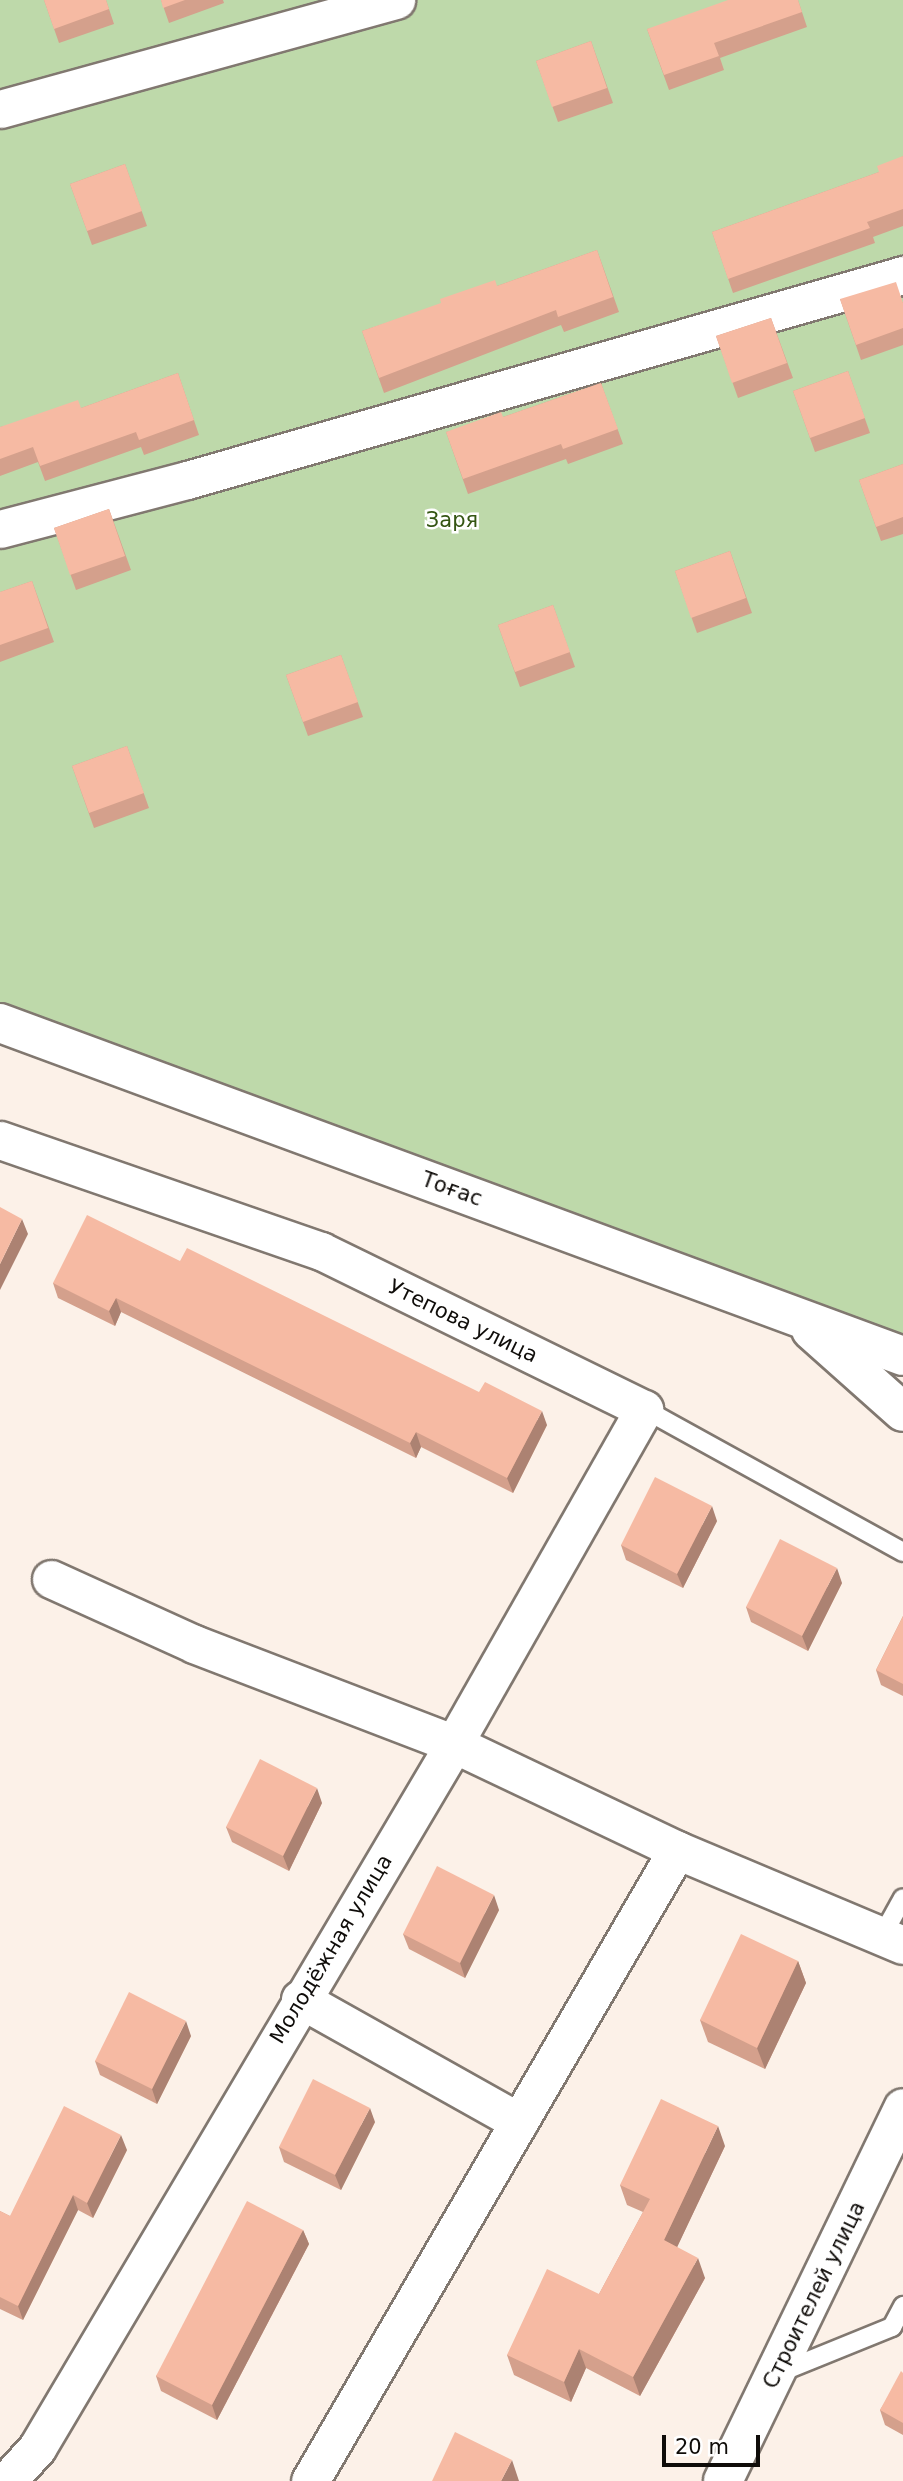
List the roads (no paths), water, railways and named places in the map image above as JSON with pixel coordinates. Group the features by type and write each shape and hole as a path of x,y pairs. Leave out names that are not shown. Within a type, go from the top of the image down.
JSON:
{"highway":[{"name":"Тоғас","path":"0,1023 794,1315 885,1343 903,1356"},
{"path":"794,1315 903,1412"},
{"name":"Строителей улица","path":"723,2481 778,2373 903,2108"}],"street":[{"path":"0,109 396,0"},
{"path":"0,529 187,480 903,275"},
{"name":"Утепова улица","path":"0,1140 321,1251 644,1409"},
{"name":"Молодёжная улица","path":"7,2481 37,2448 300,1998 454,1744 644,1409"},
{"path":"51,1579 194,1644 454,1744 677,1850 893,1941"},
{"path":"310,2481 677,1850"},
{"path":"300,1998 519,2122"}],"lane":[{"name":"Утепова улица","path":"644,1409 903,1552"},
{"path":"893,1941 903,1898"},
{"path":"778,2373 898,2330 903,2306"}],"park label":[{"name":"Заря","path":"452,520"}]}
